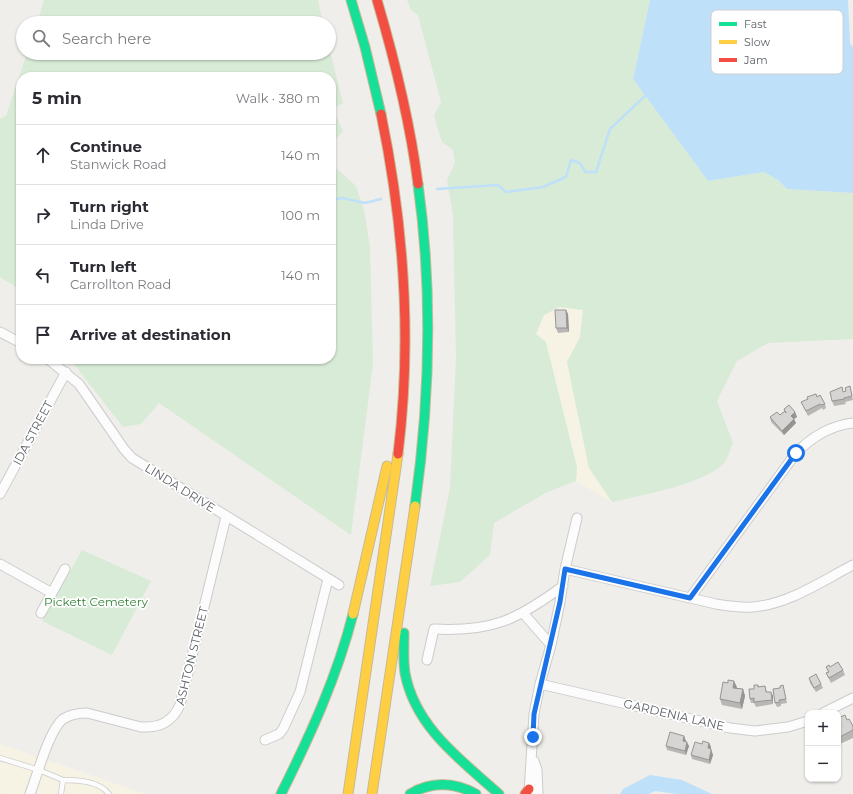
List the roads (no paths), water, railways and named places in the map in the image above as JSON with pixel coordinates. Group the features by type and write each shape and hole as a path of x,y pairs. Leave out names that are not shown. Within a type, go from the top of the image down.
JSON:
{"highway":[{"path":"348,794 395,473 404,380 403,275 395,192 376,87 351,0"},
{"path":"372,794 419,481 425,422 428,361 427,270 419,188 408,120 377,0"},
{"path":"281,794 322,706 344,646 356,604 404,380"},
{"path":"408,552 404,649 405,674 412,697 420,715 432,731 499,794"},
{"path":"410,794 436,784 459,786 476,794"}],"street":[{"path":"0,332 16,340"},
{"name":"LINDA DRIVE","path":"55,364 79,384 124,450 132,458 339,586"},
{"name":"IDA STREET","path":"0,494 66,372"},
{"path":"690,598 796,453 806,443 826,430 839,425 853,423"},
{"name":"ASHTON STREET","path":"30,794 52,733 63,720 78,713 87,713 150,728 165,724 177,712 180,705 226,517"},
{"path":"528,792 534,714 540,684 551,645 565,569 577,518"},
{"path":"0,564 52,593"},
{"path":"565,569 726,606 753,607 769,605 796,594 853,565"},
{"path":"41,613 65,568"},
{"path":"265,740 273,737 283,729 300,692 328,579"},
{"path":"427,660 434,629 480,628 509,619 523,613 563,586"},
{"path":"523,613 551,645"},
{"name":"GARDENIA LANE","path":"540,684 730,728 755,731 788,727 805,722"},
{"path":"830,710 853,698"},
{"path":"532,754 537,770 538,794"}],"lane":[{"path":"0,758 39,770 64,780 79,780 100,786 109,794"},
{"path":"61,794 64,780"}],"water":[{"path":"650,0 848,0 850,43 853,47 853,193 787,189 778,180 764,172 708,181 633,79"},
{"path":"650,775 682,780 712,794 677,794 655,791 649,794 620,794 623,789"}],"waterway":[{"path":"437,189 498,185 506,192 543,187 566,177 571,160 580,163 585,172 596,172 610,129 645,96"},
{"path":"336,199 342,198 365,203 381,199"}],"park label":[{"name":"Pickett Cemetery","path":"96,602"}]}
